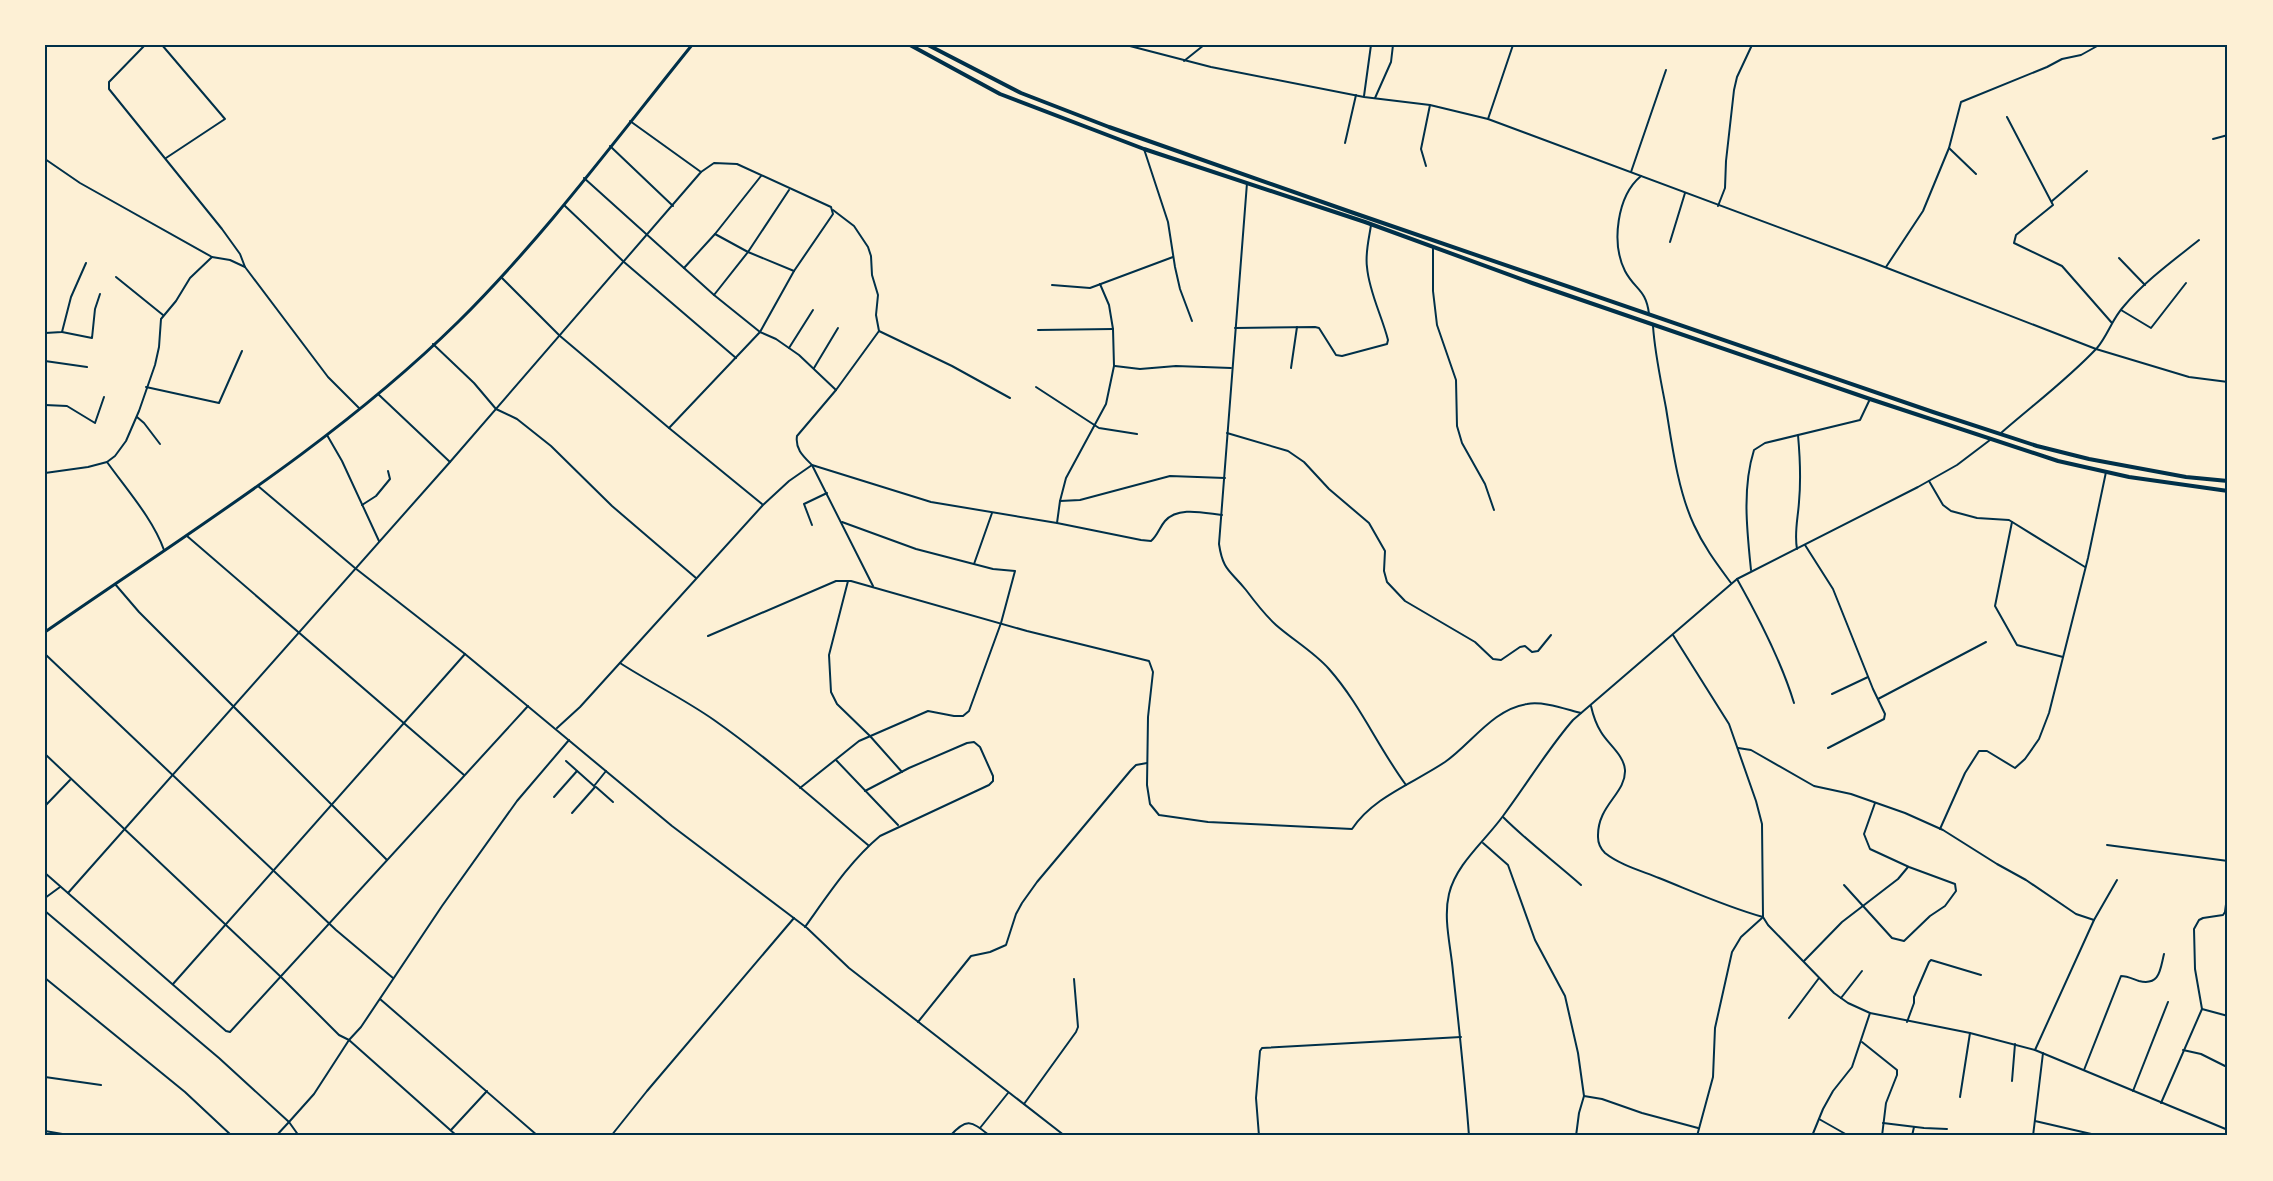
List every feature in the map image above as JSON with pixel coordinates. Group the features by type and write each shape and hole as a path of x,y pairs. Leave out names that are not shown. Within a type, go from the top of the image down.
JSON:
{"highway":[{"path":"910,45 1000,94 1144,149 1371,225 1990,440 2058,461 2107,472 2158,482 2228,491"},
{"path":"928,45 1021,93 1109,127 2000,434 2089,459 2186,477 2228,482"}],"main road":[{"path":"45,632 258,486 327,435 434,344 501,278 692,45"}],"street":[{"path":"145,45 109,82 108,86 222,229 246,267 328,377 359,408"},
{"path":"162,45 225,119 166,158"},
{"path":"1126,45 1184,61 1364,97 1430,105 1488,119 1886,267 2096,349 2188,377 2228,382"},
{"path":"1184,61 1204,45"},
{"path":"1364,97 1371,45"},
{"path":"1375,98 1391,62 1393,45"},
{"path":"1488,119 1513,45"},
{"path":"1718,206 1725,188 1735,83 1752,45"},
{"path":"1886,267 1923,211 1949,148 1964,100 1998,88 2062,59 2081,55 2099,45"},
{"path":"1631,172 1666,70"},
{"path":"1345,143 1356,95"},
{"path":"1425,166 1421,149 1430,105"},
{"path":"2007,117 2052,201"},
{"path":"630,121 701,172"},
{"path":"2213,139 2228,135"},
{"path":"610,146 673,206"},
{"path":"1949,148 1976,174"},
{"path":"1144,149 1168,222 1180,289 1192,321"},
{"path":"45,159 90,189 212,256 246,267"},
{"path":"68,893 450,462 710,164 726,162 737,164 833,210 854,226 868,247 878,295 876,315 879,331 836,390 798,436 796,445 812,465 873,586"},
{"path":"2087,171 2052,201 2053,204 2048,209 2016,235 2014,243 2062,266 2112,323"},
{"path":"684,268 715,234 761,176"},
{"path":"1641,176 1630,187 1623,206 1619,246 1627,274 1648,300 1649,314"},
{"path":"584,178 714,296 760,332 789,348 836,390"},
{"path":"1247,183 1219,544 1226,570 1237,579 1275,625 1328,667 1351,695 1406,785"},
{"path":"714,296 748,252 789,189"},
{"path":"1670,242 1685,193"},
{"path":"563,204 624,262 736,358"},
{"path":"669,428 760,332 794,272 833,214 833,210"},
{"path":"1235,328 1319,328 1336,356 1387,344 1382,317 1370,286 1366,266 1371,225"},
{"path":"715,234 748,252 794,272"},
{"path":"2000,434 2074,371 2096,349 2121,310 2145,285 2199,240"},
{"path":"1433,248 1433,291 1437,325 1456,380 1457,426 1462,443 1485,484 1494,510"},
{"path":"45,473 107,462 115,456 126,441 137,417 155,365 163,315 176,301 190,278 212,256"},
{"path":"1052,285 1084,288 1173,257"},
{"path":"2119,258 2145,285"},
{"path":"62,332 71,297 86,262"},
{"path":"116,277 163,315"},
{"path":"501,278 560,336 763,505"},
{"path":"2121,310 2151,328 2186,283"},
{"path":"1057,523 1066,478 1106,404 1114,366 1113,329 1109,305 1100,284"},
{"path":"45,333 62,332 92,338 95,309 100,294"},
{"path":"789,348 813,310"},
{"path":"1653,324 1659,380 1683,494 1692,523 1706,550 1731,583"},
{"path":"1291,368 1297,327"},
{"path":"814,368 838,328"},
{"path":"1038,330 1113,329"},
{"path":"879,331 952,366 1010,398"},
{"path":"434,344 474,383 496,409 517,419 551,447 612,506 696,578"},
{"path":"146,387 219,403 242,351"},
{"path":"45,361 87,367"},
{"path":"1114,366 1140,369 1176,366 1231,368"},
{"path":"1036,387 1103,430 1137,434"},
{"path":"377,394 450,462"},
{"path":"45,405 67,406 95,423 104,397"},
{"path":"1751,570 1746,519 1749,474 1754,450 1765,443 1860,420 1870,399"},
{"path":"137,417 160,444"},
{"path":"1227,433 1288,451 1304,462 1329,489 1369,523 1386,551 1384,571 1388,582 1399,595 1405,601 1474,642 1493,659 1501,660 1525,646 1532,652 1538,651 1551,635"},
{"path":"1797,549 1800,468 1798,434"},
{"path":"327,435 379,541"},
{"path":"1469,1136 1461,1037 1446,907 1449,892 1458,872 1503,817 1552,743 1573,720 1731,583 1751,570 1929,481 1957,465 1990,440"},
{"path":"107,462 151,522 164,550"},
{"path":"556,729 580,707 763,505 789,481 812,465"},
{"path":"812,465 931,502 1151,541 1157,537 1163,522 1172,514 1193,512 1222,515"},
{"path":"362,505 381,491 390,479 388,471"},
{"path":"1940,829 1965,773 1979,751 1987,751 2015,768 2035,746 2049,713 2107,472"},
{"path":"1060,501 1080,500 1170,476 1225,478"},
{"path":"1929,481 1943,505 1951,511 1964,516 2012,522 2085,567"},
{"path":"258,486 355,568 465,654 672,826 794,918 849,968 1065,1136"},
{"path":"812,525 804,504 827,494"},
{"path":"974,564 992,513"},
{"path":"800,788 859,741 928,711 963,716 969,711 1001,623 1015,571 974,564 916,549 842,522"},
{"path":"2012,522 1995,606 2017,645 2063,657"},
{"path":"186,535 464,775"},
{"path":"1805,545 1833,589 1885,714 1884,719 1828,748"},
{"path":"1737,579 1753,606 1784,673 1794,703"},
{"path":"708,636 836,581 848,581 1149,661 1153,672 1148,717 1149,804 1159,815 1208,822 1352,829 1360,817 1382,800 1447,761 1477,734 1513,708 1532,704 1581,713"},
{"path":"848,581 829,655 831,692 837,704 902,772"},
{"path":"115,584 139,612 387,860"},
{"path":"1672,634 1729,724 1738,748 1762,824 1763,917 1819,978 1841,998 1870,1013 1970,1033 2035,1050 2228,1130"},
{"path":"1878,699 1986,642"},
{"path":"45,654 172,776 330,923 393,978"},
{"path":"173,984 465,654"},
{"path":"620,663 648,682 673,693 715,721 869,845"},
{"path":"1832,694 1868,677"},
{"path":"1590,705 1600,731 1617,752 1624,764 1625,772 1620,790 1611,798 1599,823 1599,845 1604,851 1632,867 1735,909 1763,917"},
{"path":"45,873 226,1031 230,1032 528,706"},
{"path":"276,1136 314,1094 349,1040 361,1027 517,801 569,740"},
{"path":"805,927 837,882 869,845 880,836 989,784 993,781 993,776 980,747 974,742 902,772 866,791"},
{"path":"1738,748 1751,750 1814,786 1875,802 1940,829 2026,880 2076,914 2094,920"},
{"path":"45,754 281,977 339,1035 349,1040 457,1136"},
{"path":"836,760 898,826"},
{"path":"566,761 613,802"},
{"path":"918,1022 971,956 990,952 1006,945 1016,914 1037,882 1131,770 1136,765 1148,763"},
{"path":"554,797 577,771"},
{"path":"572,813 606,771"},
{"path":"45,806 70,779"},
{"path":"1844,885 1892,938 1904,941 1930,916 1945,906 1956,891 1955,884 1870,849 1864,834 1875,802"},
{"path":"1503,817 1520,835 1539,848 1581,885"},
{"path":"1483,843 1508,865 1535,940 1562,988 1578,1053 1584,1096 1576,1136"},
{"path":"2107,845 2228,861"},
{"path":"1804,961 1842,922 1898,879 1909,867"},
{"path":"2035,1050 2094,920 2117,880"},
{"path":"45,898 60,886"},
{"path":"2161,1103 2202,1009 2195,969 2194,929 2199,920 2223,915 2228,889"},
{"path":"45,911 219,1058 290,1122 299,1136"},
{"path":"1697,1136 1713,1077 1715,1028 1732,952 1741,937 1763,917"},
{"path":"611,1136 647,1090 794,918"},
{"path":"2084,1070 2121,976 2142,982 2154,981 2158,978 2164,954"},
{"path":"1907,1022 1914,997 1931,960 1981,975"},
{"path":"1841,998 1862,971"},
{"path":"45,978 185,1092 232,1136"},
{"path":"1789,1018 1819,978"},
{"path":"1024,1104 1076,1032 1078,1027 1074,979"},
{"path":"380,999 538,1136"},
{"path":"2133,1091 2168,1002"},
{"path":"2202,1009 2228,1016"},
{"path":"1812,1136 1833,1091 1852,1067 1870,1013"},
{"path":"1960,1097 1970,1033"},
{"path":"1258,1136 1256,1098 1262,1048 1461,1037"},
{"path":"1862,1042 1897,1070 1898,1074 1886,1103 1882,1136"},
{"path":"2012,1081 2015,1044"},
{"path":"2183,1050 2201,1054 2225,1066"},
{"path":"2033,1136 2043,1053"},
{"path":"45,1077 100,1085"},
{"path":"451,1130 487,1091"},
{"path":"980,1128 1008,1092"},
{"path":"1584,1096 1602,1099 1642,1113 1698,1128"},
{"path":"1819,1119 1849,1136"},
{"path":"2035,1121 2099,1136"},
{"path":"950,1136 960,1124 967,1122 990,1136"},
{"path":"1884,1123 1947,1129"},
{"path":"1912,1136 1914,1127"},
{"path":"45,1131 74,1136"}]}
